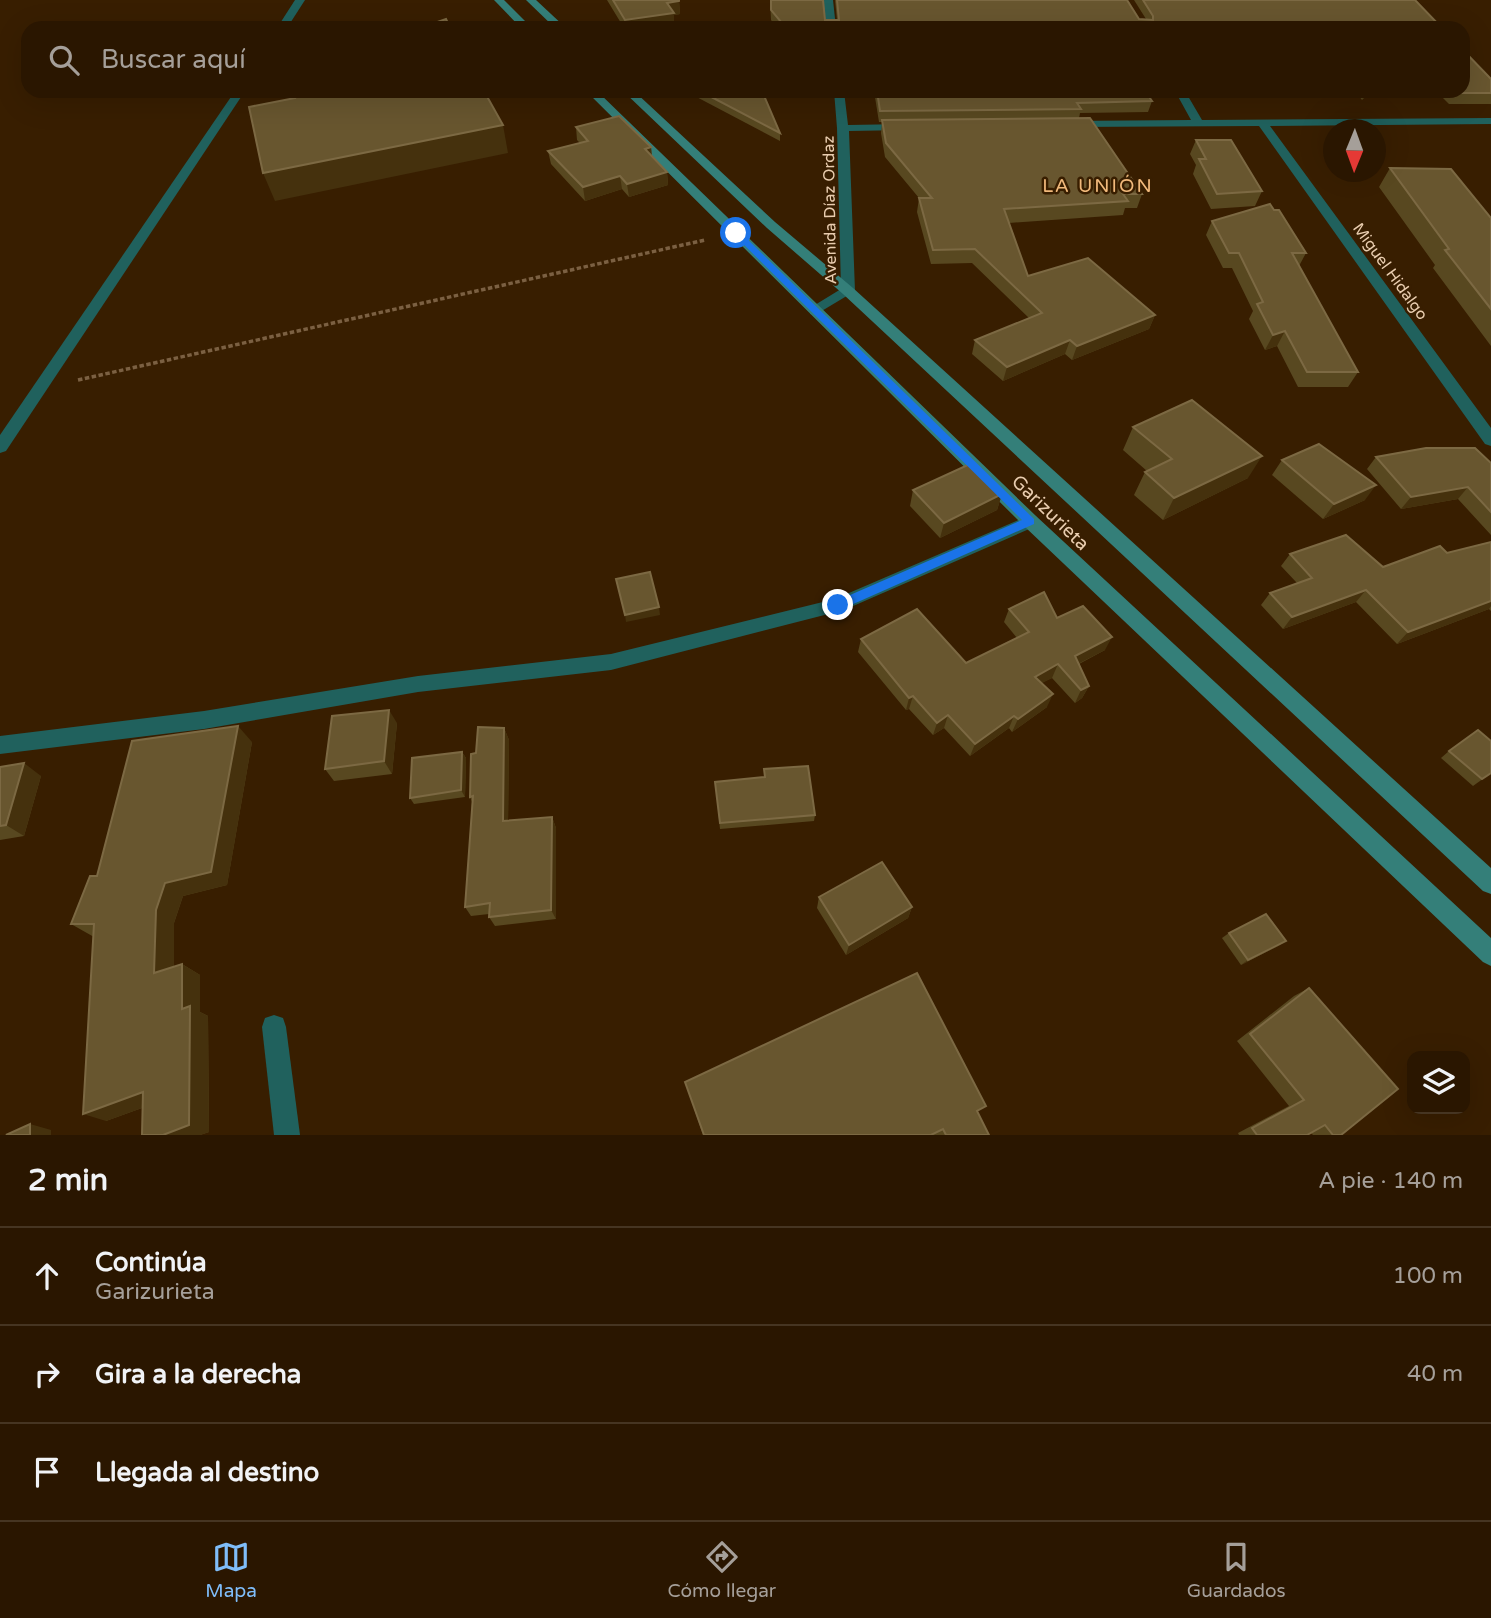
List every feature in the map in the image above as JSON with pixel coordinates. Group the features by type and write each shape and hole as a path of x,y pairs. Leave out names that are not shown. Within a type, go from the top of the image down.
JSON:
{"main road":[{"path":"499,0 520,21"},
{"path":"531,0 554,21"},
{"name":"Garizurieta","path":"624,102 688,167 736,233 815,311 1030,522 1491,954"},
{"name":"Garizurieta","path":"624,102 688,167 771,225 848,291 1491,883"}],"street":[{"path":"286,21 300,0"},
{"path":"828,0 830,21"},
{"path":"0,447 235,98"},
{"name":"Avenida Díaz Ordaz","path":"815,311 848,291 840,98"},
{"path":"1184,98 1199,122"},
{"path":"1062,124 1491,121"},
{"name":"Miguel Hidalgo","path":"1262,122 1491,440"},
{"path":"843,128 925,126"},
{"path":"0,745 204,720 418,684 611,662 838,605 1030,522"},
{"path":"274,1027 287,1135"}],"path":[{"path":"41,388 736,233"}],"building":[{"path":"613,0 679,1 667,3 674,13 625,20"},
{"path":"771,0 823,0 825,20 839,20 837,0 1127,0 1139,19 1153,20 1143,0 1415,0 1435,21 780,21 771,10"},
{"path":"1470,57 1491,79 1491,93 1470,93"},
{"path":"295,98 488,98 503,125 263,173 249,107"},
{"path":"713,98 765,98 780,133"},
{"path":"878,98 1150,98 1152,101 1077,103 1081,109 880,111"},
{"path":"619,116 651,147 645,149 667,172 627,184 620,176 583,187 548,151 588,141 576,127"},
{"path":"1090,118 1142,194 1123,194 1128,201 1004,209 1028,276 1088,258 1155,315 1077,346 1070,340 1007,367 975,340 1042,313 975,249 933,250 919,198 932,198 886,143 882,120"},
{"path":"1196,140 1231,140 1262,191 1217,194 1199,159 1206,159"},
{"path":"1390,168 1451,169 1491,218 1491,309 1445,250 1449,249"},
{"path":"1270,204 1274,210 1279,210 1306,253 1292,253 1358,372 1307,372 1285,331 1273,335 1257,304 1263,302 1239,253 1229,253 1212,221"},
{"path":"1192,400 1262,456 1174,498 1145,472 1172,459 1133,427"},
{"path":"1319,444 1376,485 1334,504 1282,460"},
{"path":"1426,448 1475,448 1491,463 1491,512 1468,487 1411,497 1376,457"},
{"path":"970,464 1002,494 944,523 913,490"},
{"path":"1346,535 1383,567 1440,546 1447,553 1491,542 1491,601 1408,632 1366,590 1292,617 1270,593 1312,578 1290,554"},
{"path":"650,572 659,607 625,615 616,579"},
{"path":"1044,592 1057,618 1083,606 1112,637 1075,656 1089,686 1081,690 1058,664 1035,677 1053,694 1018,719 1014,716 975,744 948,715 937,723 913,696 909,698 861,639 917,609 966,663 1029,632 1009,609"},
{"path":"389,710 384,761 325,769 332,716"},
{"path":"238,726 211,872 165,883 156,910 154,973 182,964 182,1009 190,1006 189,1125 163,1135 142,1135 143,1092 83,1114 94,924 71,924 90,876 97,876 132,741"},
{"path":"478,727 504,728 503,821 552,817 551,910 489,917 490,903 465,907 473,796 470,797 471,754 476,753"},
{"path":"1478,730 1491,741 1491,773 1482,779 1449,751"},
{"path":"462,752 461,790 410,798 412,758"},
{"path":"24,763 6,825 0,826 0,767"},
{"path":"808,766 815,815 720,823 715,782 765,777 764,769"},
{"path":"882,862 912,907 849,945 819,897"},
{"path":"1266,914 1286,941 1248,960 1229,933"},
{"path":"917,973 986,1106 977,1111 989,1135 946,1135 943,1129 931,1135 704,1135 685,1082"},
{"path":"1309,988 1398,1089 1341,1135 1333,1135 1325,1125 1307,1135 1257,1135 1252,1128 1304,1100 1250,1034"},
{"path":"30,1124 30,1135 6,1135"}],"district":[{"name":"LA UNIÓN","path":"1098,185"}],"route":[{"path":"736,233 1030,522 838,605"}]}
